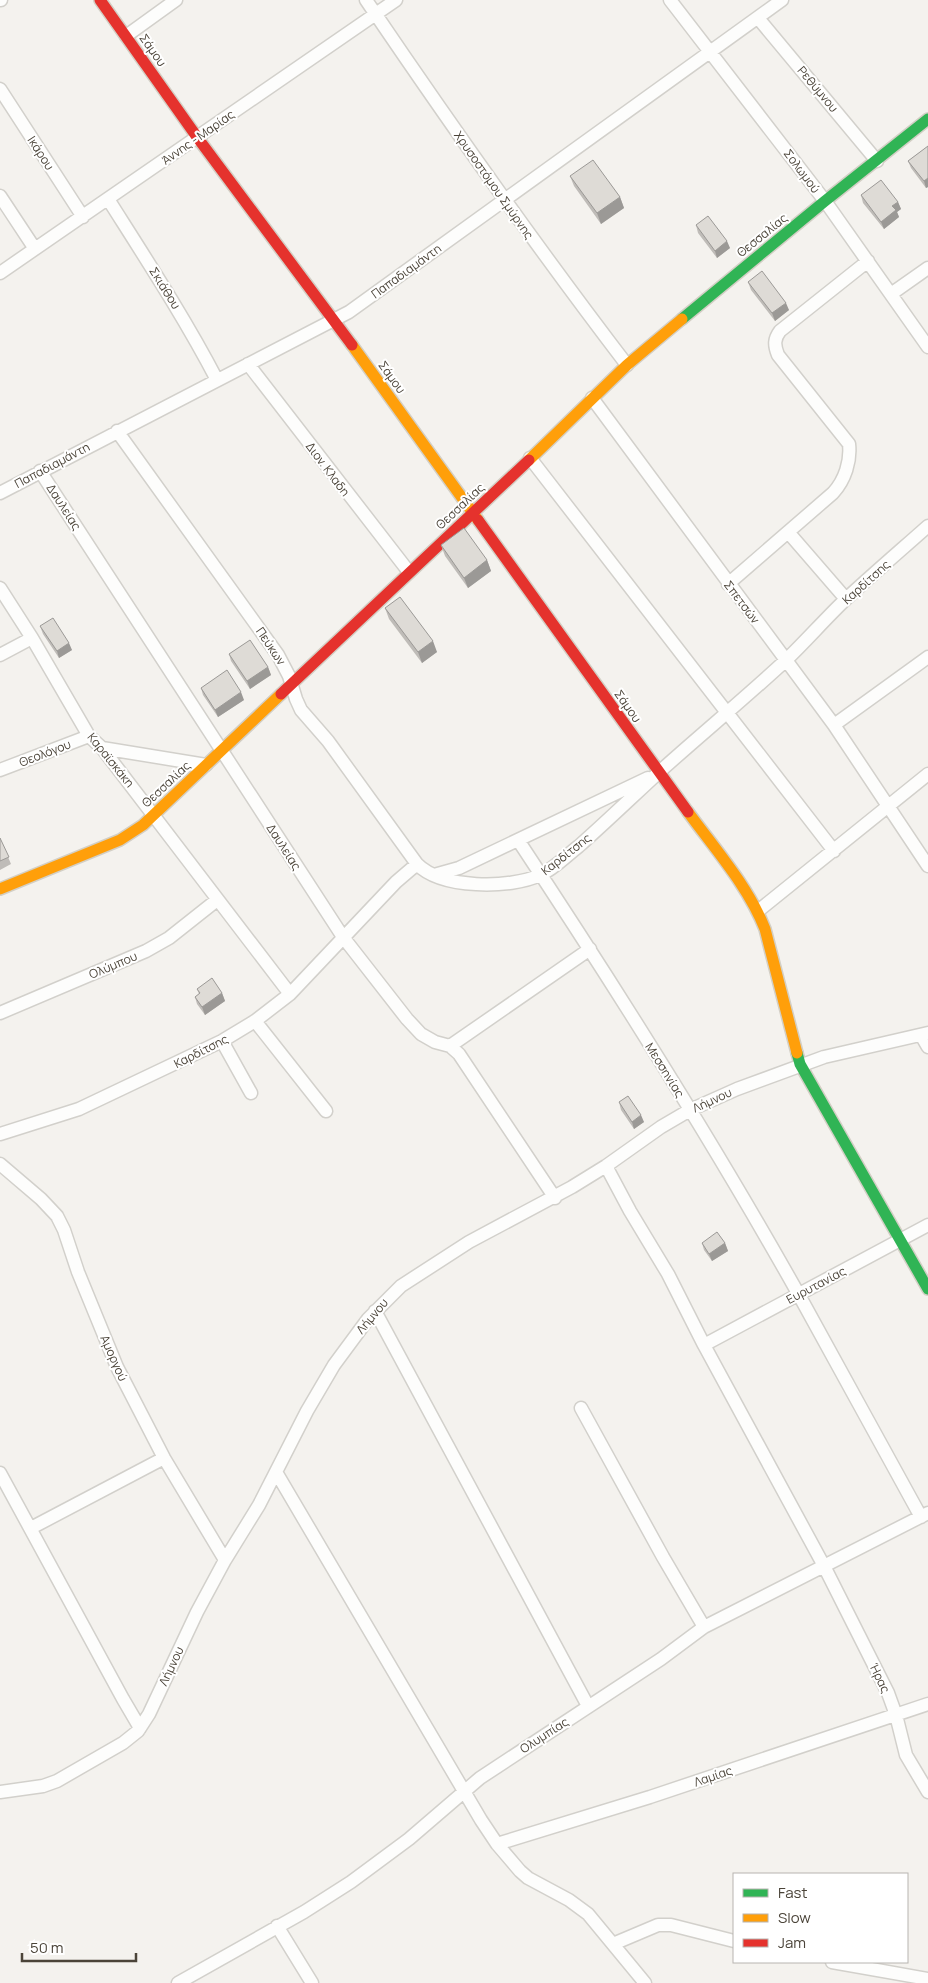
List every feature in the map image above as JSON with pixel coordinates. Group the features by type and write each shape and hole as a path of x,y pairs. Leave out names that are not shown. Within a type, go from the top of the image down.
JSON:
{"street":[{"name":"Σάμου","path":"100,0 197,137 334,320 658,772 749,895 765,929 800,1064 928,1289"},
{"path":"126,36 176,0"},
{"name":"Χρυσοστόμου Σμύρνης","path":"366,0 503,199 627,365"},
{"name":"Άννης - Μαρίας","path":"0,273 396,0"},
{"name":"Σολωμού","path":"670,0 825,201 928,347"},
{"name":"Παπαδιαμάντη","path":"0,493 334,320 364,301 503,199 782,0"},
{"name":"Ρεθύμνου","path":"758,18 835,108 877,161"},
{"name":"Ικάρου","path":"0,88 83,217"},
{"name":"Θεσσαλίας","path":"0,889 120,840 144,824 409,572 474,513 627,365 825,201 928,119"},
{"path":"0,196 36,249"},
{"name":"Σκιάθου","path":"108,200 163,284 217,380"},
{"path":"728,584 840,485 850,453 849,444 778,354 774,346 775,337 780,330 868,261"},
{"path":"891,294 928,268"},
{"name":"Διον. Κλαδη","path":"248,364 409,572"},
{"name":"Σπετσών","path":"592,398 834,726 928,866"},
{"name":"Πεύκων","path":"117,431 278,655 302,710 328,741 417,864"},
{"path":"530,458 834,851"},
{"name":"Δαυλείας","path":"40,471 343,937 421,1034 435,1042 450,1046 459,1054 555,1198"},
{"name":"Καρδίτσης","path":"0,1134 80,1109 222,1041 255,1021 290,994 396,882 417,864 423,870 434,875 461,882 489,886 516,883 541,875 556,865 599,828 658,772 786,660 846,599 928,526"},
{"path":"788,532 846,599"},
{"name":"Καραϊσκάκη","path":"0,588 32,638 89,736 102,748 154,814 217,900 290,994"},
{"path":"0,655 32,638"},
{"path":"834,726 928,657"},
{"name":"Θεολόγου","path":"0,770 89,736"},
{"path":"102,748 206,765"},
{"path":"434,875 459,868 658,772"},
{"path":"758,911 928,774"},
{"name":"Μεσσηνίας","path":"518,840 590,949 690,1110 924,1515"},
{"name":"Ολύμπου","path":"0,1014 146,951 169,938 217,900"},
{"path":"450,1046 590,949"},
{"path":"255,1021 326,1111"},
{"path":"924,1034 928,1047"},
{"name":"Λήμνου","path":"0,1792 43,1786 57,1781 128,1740 140,1728 149,1714 197,1612 225,1560 259,1505 307,1410 334,1364 375,1311 401,1286 478,1238 555,1198 606,1166 661,1127 690,1110 737,1089 824,1056 924,1034"},
{"path":"222,1041 251,1093"},
{"name":"Αμοργού","path":"0,1164 41,1199 57,1216 116,1367 164,1458 225,1560"},
{"name":"Ήρας","path":"606,1166 668,1274 704,1345 824,1566 888,1693 896,1715 906,1755 928,1792"},
{"name":"Ευρυτανίας","path":"704,1345 928,1225"},
{"path":"375,1311 588,1706"},
{"path":"581,1408 704,1627"},
{"path":"31,1528 164,1458"},
{"path":"0,1472 118,1692 140,1728"},
{"path":"276,1472 497,1844 528,1878 569,1900 588,1914 646,1983"},
{"name":"Ολυμπίας","path":"178,1983 323,1900 373,1866 416,1833 490,1771 660,1659 704,1627 924,1515"},
{"name":"Λαμίας","path":"497,1844 650,1797 928,1704"},
{"path":"613,1944 658,1925 671,1925 733,1942"},
{"path":"277,1926 312,1983"},
{"path":"838,1963 928,1979"}],"building":[{"path":"928,146 928,178 924,181 908,161"},
{"path":"593,160 620,197 597,213 570,176"},
{"path":"881,180 898,202 892,206 896,210 881,222 861,195"},
{"path":"708,216 727,241 715,251 696,225"},
{"path":"762,271 786,303 772,313 748,282"},
{"path":"464,528 487,560 464,578 441,545"},
{"path":"400,597 433,641 418,652 385,608"},
{"path":"53,618 69,643 57,651 40,626"},
{"path":"250,640 268,667 247,681 229,654"},
{"path":"227,670 241,692 215,710 201,688"},
{"path":"0,838 9,857 0,861"},
{"path":"212,978 222,993 202,1007 195,997 200,993 197,989"},
{"path":"628,1096 641,1115 632,1122 619,1102"},
{"path":"717,1232 725,1243 709,1254 702,1243"}],"traffic: fast":[{"path":"682,319 928,119"},
{"path":"797,1053 800,1064 928,1289"}],"traffic: slow":[{"path":"529,460 627,365 682,319"},
{"path":"352,345 478,520"},
{"path":"0,889 120,840 143,825 281,694"},
{"path":"688,812 730,868 758,913 765,929 797,1053"}],"traffic: jam":[{"path":"100,0 197,137 352,345"},
{"path":"281,694 529,460"},
{"path":"478,520 688,812"}]}
